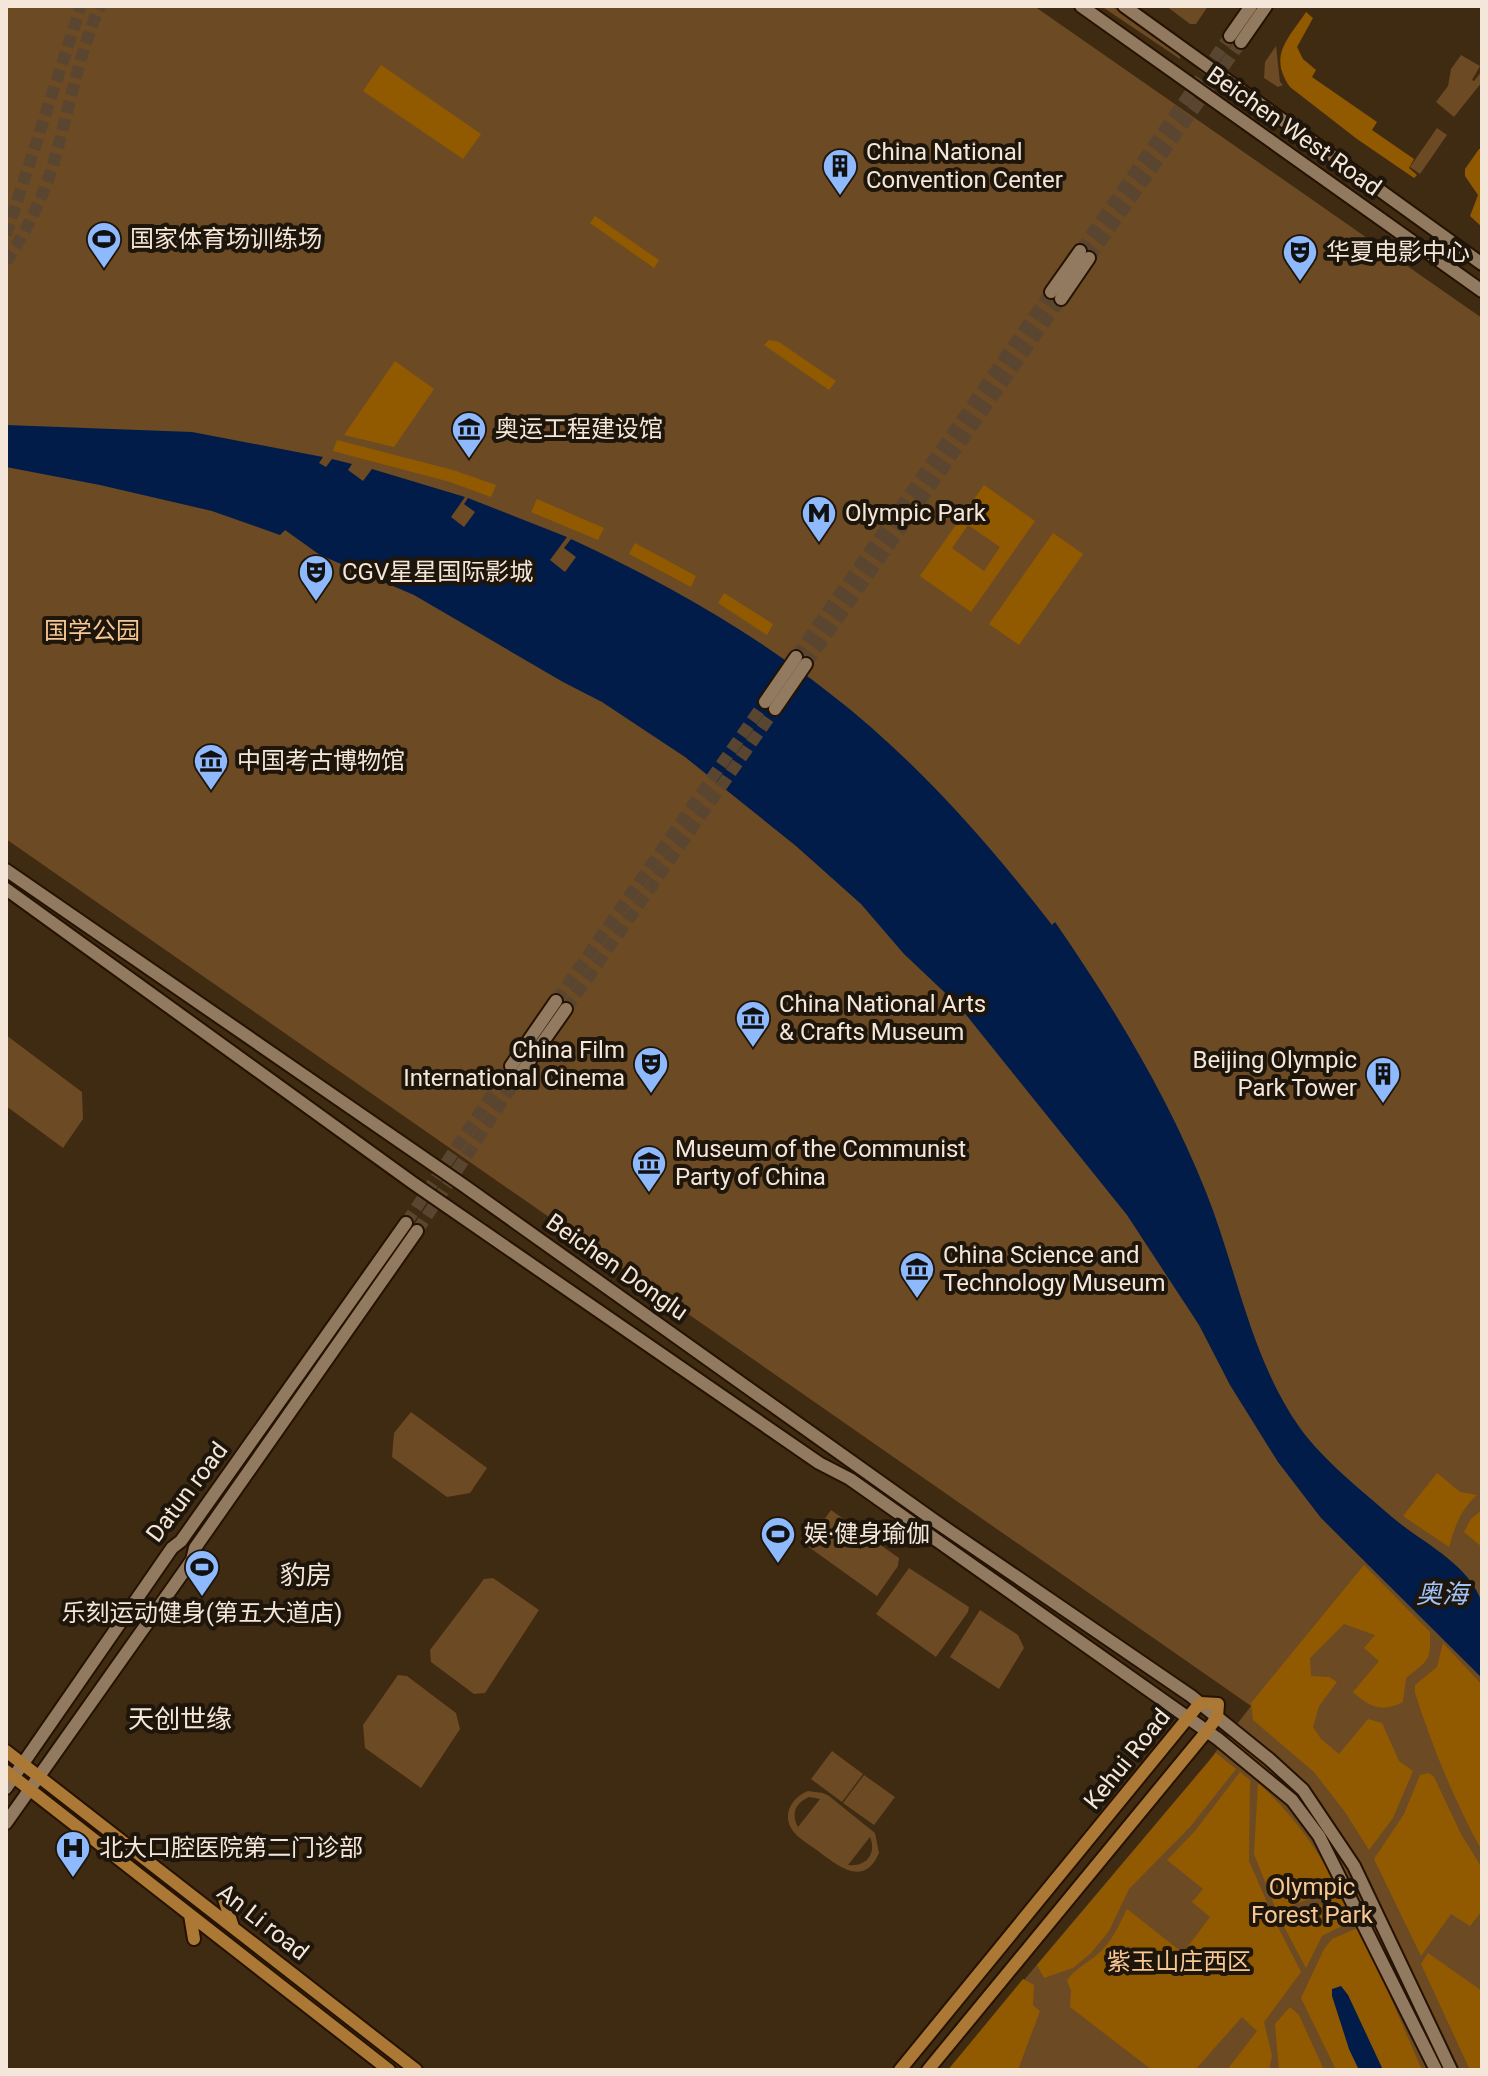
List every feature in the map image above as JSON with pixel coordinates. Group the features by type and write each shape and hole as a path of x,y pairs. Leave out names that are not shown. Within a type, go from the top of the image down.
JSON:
{"main road":[{"name":"Beichen West Road","path":"1081,6 1482,291"},
{"name":"Beichen West Road","path":"1124,6 1482,264"},
{"path":"1251,6 1235,39 1266,6"},
{"path":"1056,295 1084,255"},
{"path":"770,705 801,661"},
{"name":"Beichen Donglu","path":"6,870 463,1185 935,1521 1200,1703"},
{"name":"Beichen Donglu","path":"6,889 400,1174 819,1463 850,1479 1189,1718 1292,1800 1319,1836 1436,2070"},
{"path":"516,1070 561,1005"},
{"name":"Datun road","path":"6,1788 10,1774 23,1764 167,1554 181,1541 406,1223"},
{"path":"6,1823 192,1560 195,1548 417,1231"},
{"name":"Kehui Road","path":"900,2070 1200,1703 1218,1704 1217,1717 1207,1731 928,2070"},
{"path":"1217,1717 1303,1790 1331,1829 1354,1866 1451,2070"},
{"name":"An Li road","path":"6,1751 416,2070"},
{"name":"An Li road","path":"10,1774 389,2070"},
{"path":"224,1899 233,1927"},
{"path":"190,1915 194,1939"}],"green space":[{"name":"Olympic Park","path":"6,6 1034,6 1482,318 1482,2070 948,2070 1207,1763 1251,1706 6,839"},
{"path":"1101,6 1112,6 1180,55 1180,59"},
{"path":"1166,6 1208,6 1196,24 1190,24"},
{"path":"1306,12 1313,18 1297,47 1303,59 1316,70 1312,77 1377,122 1372,130 1414,159 1409,168 1417,175 1414,178 1290,87 1281,66 1281,57 1287,39"},
{"path":"1276,46 1280,82 1283,85 1278,87 1264,78 1265,62"},
{"path":"1461,55 1480,66 1472,80 1482,71 1482,82 1454,117 1436,102 1448,86 1451,69"},
{"path":"381,65 481,134 463,159 363,91"},
{"path":"1437,128 1447,135 1420,174 1410,167"},
{"path":"1482,149 1482,227 1470,216 1478,195 1465,176 1465,169"},
{"path":"595,216 659,260 654,268 590,223"},
{"path":"769,340 779,342 836,381 829,390 764,345"},
{"path":"395,361 434,389 394,447 344,435"},
{"path":"337,440 453,470 496,485 491,497 450,482 333,451"},
{"path":"984,485 1035,521 971,612 920,576","holes":["968,525 1000,547 984,571 952,548"]},
{"path":"537,499 604,528 598,540 531,512"},
{"path":"1053,533 1083,554 1019,645 989,624"},
{"path":"635,543 696,576 691,587 629,554"},
{"path":"724,593 773,624 767,635 718,603"},
{"path":"6,1035 82,1092 83,1119 63,1148 6,1106"},
{"path":"411,1412 487,1468 470,1493 447,1497 392,1457 394,1433"},
{"path":"1437,1473 1460,1492 1477,1495 1459,1518 1449,1547 1403,1516"},
{"path":"831,1510 899,1558 898,1566 877,1596 806,1545"},
{"path":"1482,1510 1482,1547 1464,1532 1471,1519"},
{"path":"1364,1565 1430,1632 1427,1660 1406,1678 1403,1702 1389,1707 1370,1705 1353,1692 1379,1661 1364,1648 1375,1635 1344,1624 1310,1658 1311,1676 1329,1677 1337,1682 1319,1706 1313,1727 1321,1739 1339,1754 1368,1719 1382,1723 1399,1761 1413,1771 1393,1818 1369,1850 1314,1772 1253,1720 1251,1703"},
{"path":"909,1568 969,1607 936,1657 876,1614"},
{"path":"493,1578 539,1610 485,1693 474,1694 431,1662 430,1650 484,1579"},
{"path":"980,1610 1018,1635 1024,1648 999,1689 950,1657"},
{"path":"1443,1643 1482,1685 1482,1851 1445,1774 1415,1693 1415,1685 1437,1667"},
{"path":"398,1675 407,1676 456,1713 460,1729 421,1788 365,1748 363,1725"},
{"path":"832,1751 863,1774 842,1802 811,1779"},
{"path":"1216,1753 1236,1769 1190,1827 1129,1889 1109,1931 1091,1953 1073,1968 1044,1978 1037,1965"},
{"name":"紫玉山庄西区","path":"1240,1772 1250,1780 1249,1861 1301,1972 1264,2022 1272,2056 1269,2070 1227,2070 1257,2031 1242,2017 1195,2070 1152,2070 1070,2007 1071,1990 1067,1981 1106,1946 1127,1909 1183,1953 1210,1917 1192,1902 1203,1889 1167,1860 1195,1831"},
{"path":"1429,1773 1434,1777 1461,1834 1482,1868 1482,1911 1470,1926 1451,1914 1421,1956 1374,1859 1404,1814 1420,1775"},
{"path":"864,1775 895,1797 874,1825 843,1803"},
{"path":"1258,1783 1301,1830 1336,1883 1318,1895 1277,1912 1254,1854"},
{"path":"808,1791 829,1796 875,1833 879,1853 873,1864 866,1870 850,1871 795,1834 788,1813 793,1802","holes":["809,1797 820,1799 798,1827 796,1809 800,1802","870,1837 872,1849 865,1862 848,1865"]},
{"path":"1341,1891 1356,1919 1322,1936 1306,1968 1281,1921 1324,1904"},
{"path":"1360,1927 1422,2070 1383,2070 1341,1986 1349,2049 1359,2070 1336,2070 1301,1998 1324,1949 1332,1939"},
{"path":"1428,1953 1482,1991 1482,2070 1470,2070 1421,1964"},
{"path":"1023,1979 1034,1985 1033,2005 1040,2011 1018,2070 948,2070"},
{"path":"1290,2007 1299,2015 1324,2070 1279,2070 1275,2024"}],"water":[{"name":"奥海","path":"6,425 192,432 323,457 319,463 326,467 332,459 352,464 348,470 363,481 372,469 465,497 451,517 464,527 475,512 464,504 468,498 567,537 550,560 565,572 576,557 564,548 571,539 671,590 736,627 798,669 860,717 919,772 975,831 1052,925 1055,922 1098,986 1138,1052 1191,1156 1217,1222 1257,1344 1283,1401 1300,1428 1331,1464 1467,1576 1482,1603 1482,1678 1321,1518 1278,1462 1230,1385 1199,1325 1127,1215 959,1006 904,954 861,904 796,846 685,757 602,702 414,595 320,555 285,530 280,535 212,511 6,467"},
{"path":"1341,1986 1383,2070 1359,2070 1332,1996 1332,1989"}],"tunnel":[{"path":"6,235 81,6"},
{"path":"6,262 45,187 100,6"},
{"path":"1080,251 1230,36"},
{"path":"1089,258 1241,42"},
{"path":"796,657 1051,292"},
{"path":"806,664 1061,299"},
{"path":"556,1001 765,702"},
{"path":"566,1009 775,709"},
{"path":"406,1223 511,1066"},
{"path":"417,1231 521,1073"}],"place":[{"name":"China National Convention Center","path":"840,197"},
{"name":"国家体育场训练场","path":"104,270"},
{"name":"华夏电影中心","path":"1300,283"},
{"name":"奥运工程建设馆","path":"469,460"},
{"name":"Olympic Park","path":"819,544"},
{"name":"CGV星星国际影城","path":"316,603"},
{"name":"中国考古博物馆","path":"211,792"},
{"name":"China National Arts & Crafts Museum","path":"753,1049"},
{"name":"China Film International Cinema","path":"651,1095"},
{"name":"Beijing Olympic Park Tower","path":"1383,1105"},
{"name":"Museum of the Communist Party of China","path":"649,1194"},
{"name":"China Science and Technology Museum","path":"917,1300"},
{"name":"娱·健身瑜伽","path":"778,1565"},
{"name":"乐刻运动健身(第五大道店)","path":"202,1598"},
{"name":"北大口腔医院第二门诊部","path":"73,1879"}],"district":[{"name":"豹房","path":"306,1575"},
{"name":"天创世缘","path":"180,1719"}],"park label":[{"name":"国学公园","path":"92,631"},
{"name":"Olympic Forest Park","path":"1312,1901"}]}
